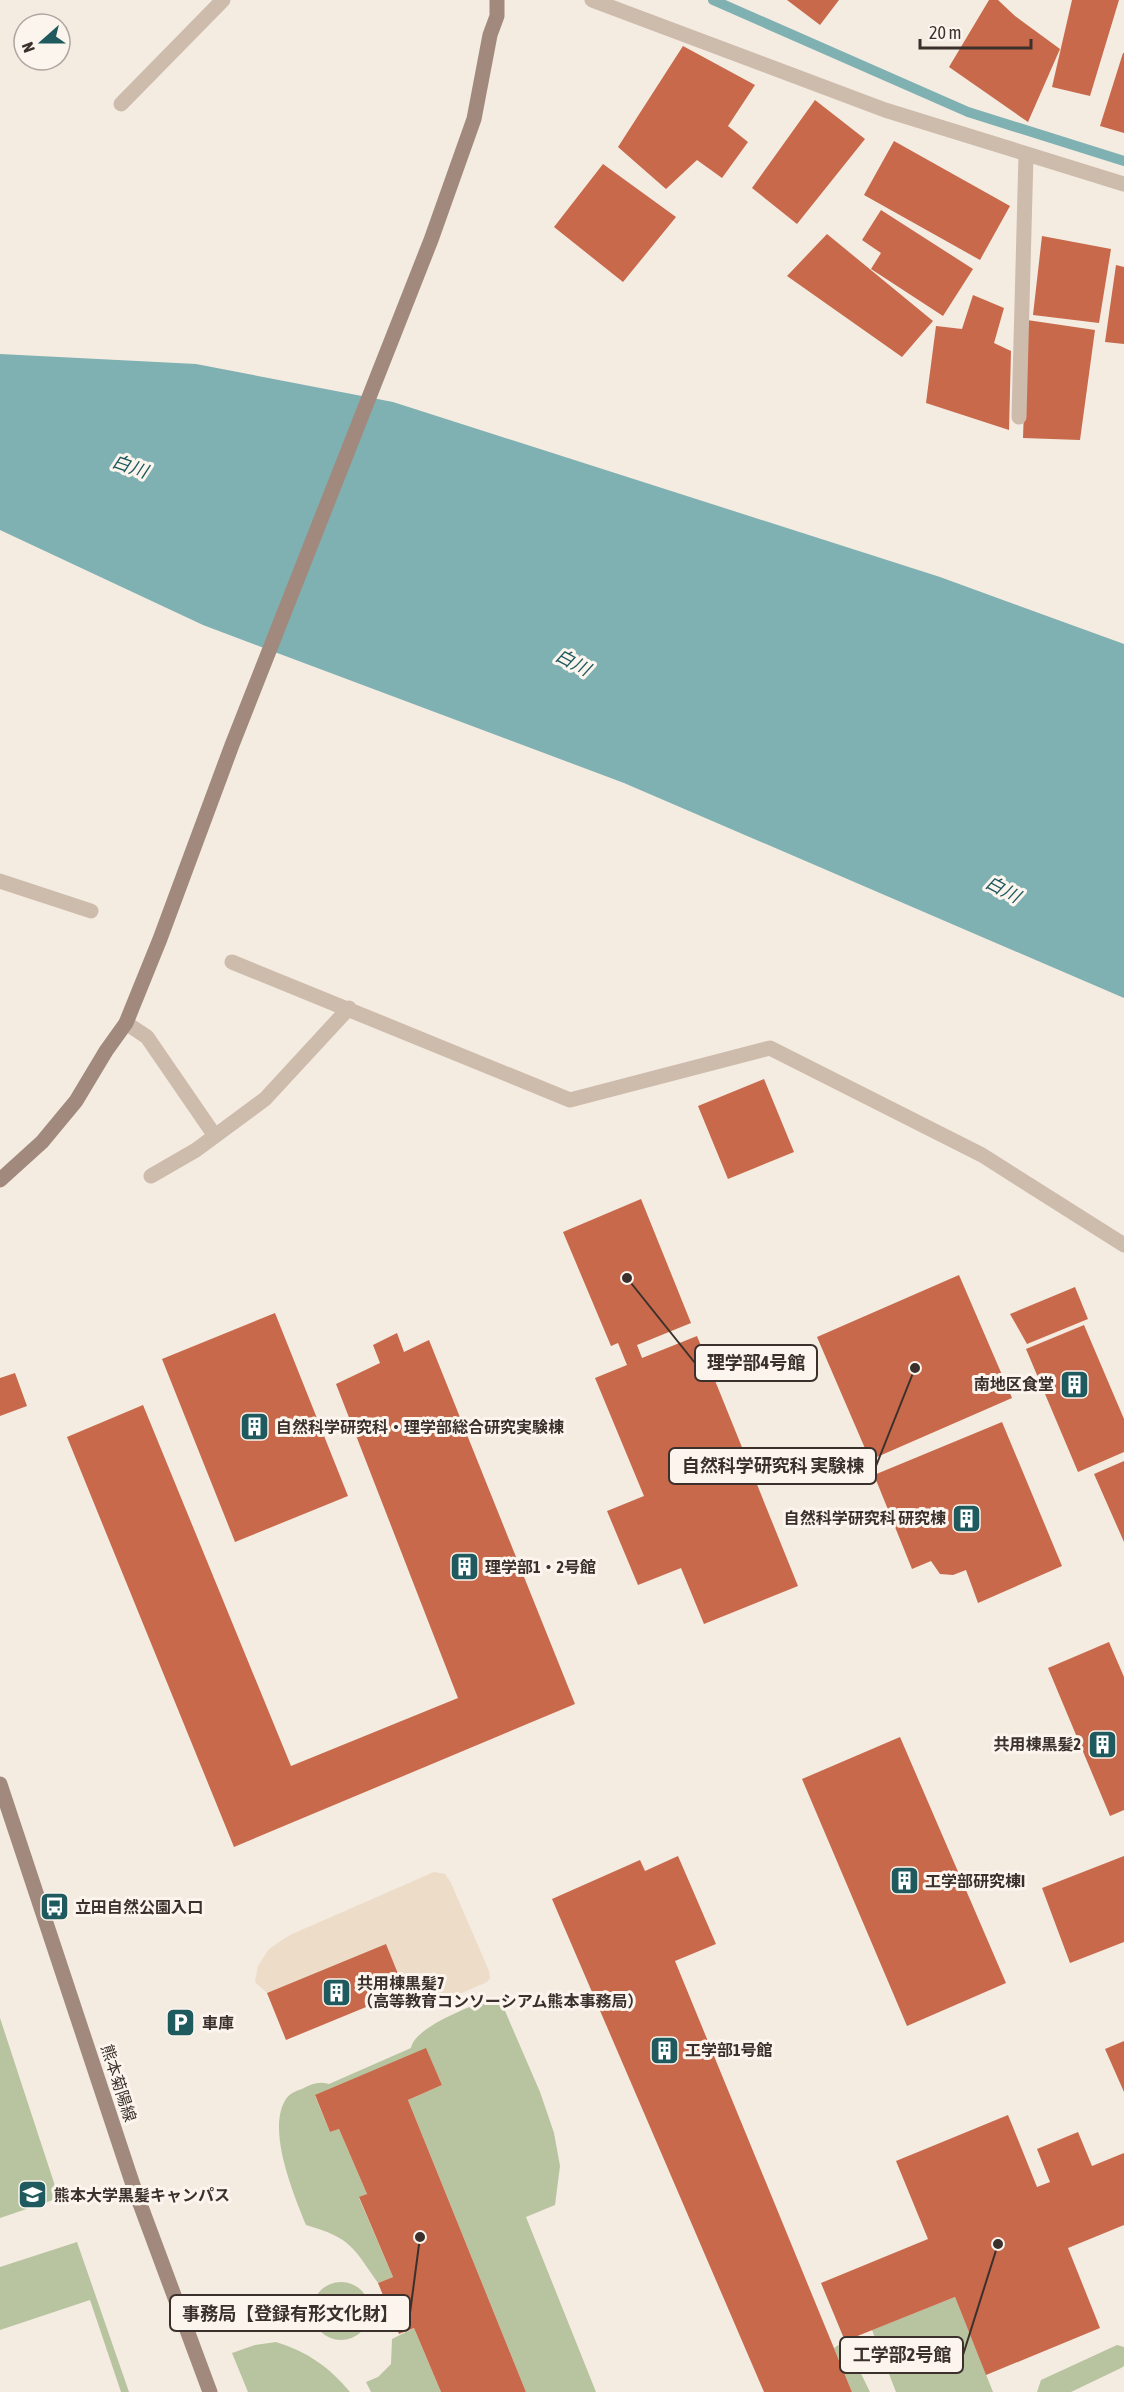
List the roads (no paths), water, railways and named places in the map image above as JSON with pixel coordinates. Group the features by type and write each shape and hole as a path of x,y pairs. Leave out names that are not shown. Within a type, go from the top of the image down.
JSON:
{"street":[{"path":"121,104 223,0"},
{"path":"0,1180 42,1142 76,1101 126,1023 160,939 232,745 431,240 474,119 490,35 496,16 497,0"},
{"path":"592,0 885,110 1124,184"},
{"path":"1019,417 1026,155"},
{"path":"0,881 92,911"},
{"path":"232,962 570,1100 770,1048 982,1155 1124,1245"},
{"path":"151,1176 196,1150 265,1099 349,1008"},
{"path":"126,1023 147,1037 215,1136"},
{"name":"熊本菊陽線","path":"0,1784 134,2185 210,2392"}],"water":[{"name":"白川","path":"0,354 196,364 393,402 940,577 1124,644 1124,998 624,783 203,625 0,530"}],"waterway":[{"path":"713,0 968,112 1124,161"}],"place":[{"name":"理学部4号館","path":"627,1278"},
{"name":"自然科学研究科 実験棟","path":"915,1368"},
{"name":"南地区食堂","path":"1075,1384"},
{"name":"自然科学研究科・理学部総合研究実験棟","path":"255,1427"},
{"name":"自然科学研究科 研究棟","path":"967,1518"},
{"name":"理学部1・2号館","path":"464,1567"},
{"name":"共用棟黒髪2","path":"1102,1744"},
{"name":"工学部研究棟I","path":"904,1881"},
{"name":"立田自然公園入口","path":"54,1907"},
{"name":"共用棟黒髪7 （高等教育コンソーシアム熊本事務局）","path":"336,1992"},
{"name":"車庫","path":"181,2023"},
{"name":"工学部1号館","path":"664,2050"},
{"name":"熊本大学黒髪キャンパス","path":"33,2195"},
{"name":"事務局【登録有形文化財】","path":"420,2237"},
{"name":"工学部2号館","path":"998,2244"}]}
